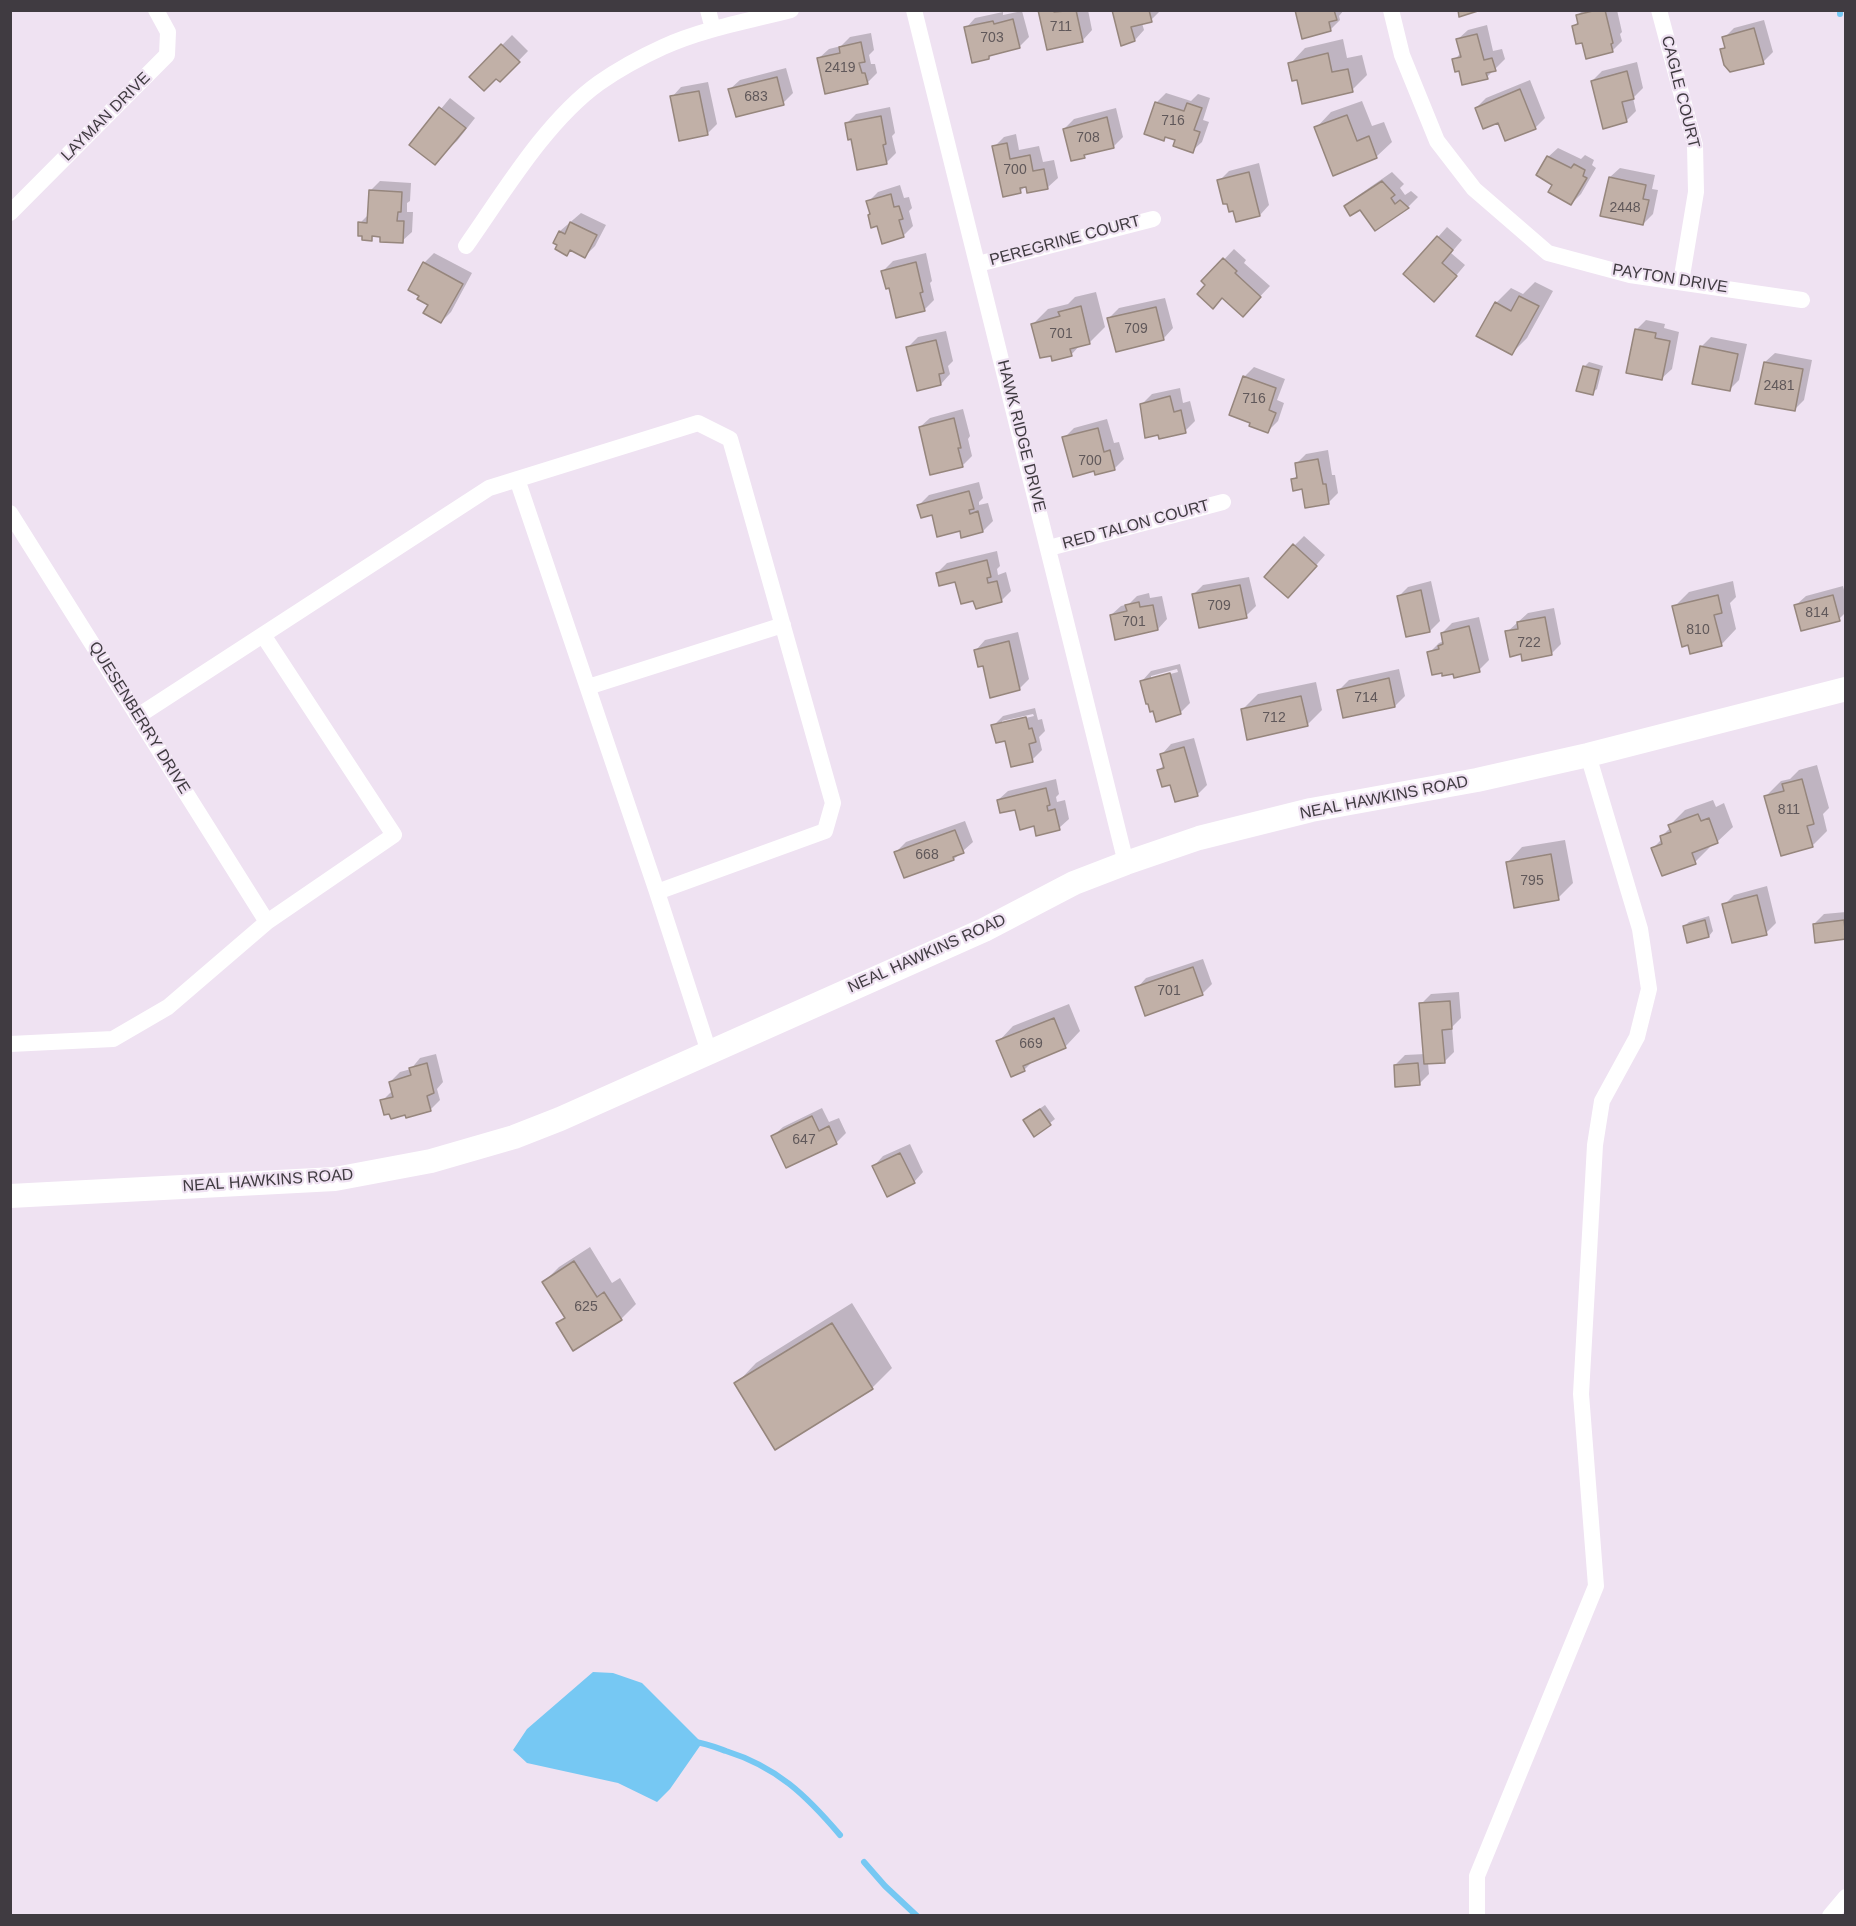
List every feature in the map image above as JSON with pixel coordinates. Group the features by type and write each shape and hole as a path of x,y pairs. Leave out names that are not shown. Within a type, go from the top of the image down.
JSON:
{"street":[{"name":"LAYMAN DRIVE","path":"10,213 167,56 168,32 156,10"},
{"path":"708,10 713,29"},
{"path":"466,246 543,140 579,100 620,69 662,47 713,29 790,10"},
{"name":"HAWK RIDGE DRIVE","path":"914,10 1126,862"},
{"name":"PAYTON DRIVE","path":"1391,10 1402,55 1437,141 1474,189 1548,253 1630,275 1802,300"},
{"name":"CAGLE COURT","path":"1659,10 1695,145 1696,192 1681,282"},
{"name":"PEREGRINE COURT","path":"978,264 1153,219"},
{"path":"138,716 489,488 698,423 730,439 833,803 825,831 657,892"},
{"path":"517,479 709,1052"},
{"name":"RED TALON COURT","path":"1049,548 1222,502"},
{"name":"QUESENBERRY DRIVE","path":"10,513 267,922"},
{"path":"588,687 783,626"},
{"path":"10,1044 113,1039 168,1007 267,922 394,835 263,635"},
{"name":"NEAL HAWKINS ROAD","path":"10,1196 334,1179 431,1161 514,1137 560,1119 984,930 1074,884 1126,862 1199,838 1311,810 1478,780 1588,755 1845,689"},
{"path":"1477,1916 1478,1876 1596,1586 1581,1394 1595,1145 1602,1101 1636,1037 1649,989 1640,929 1588,755"},
{"path":"1830,1916 1845,1897"}],"water":[{"path":"593,1672 613,1673 642,1683 702,1743 670,1789 657,1802 618,1783 527,1763 513,1750 527,1729"}],"building":[{"path":"1038,10 1053,10 1054,12 1076,10 1083,42 1047,50"},
{"path":"1112,10 1149,10 1152,22 1131,27 1135,41 1121,46"},
{"path":"1295,10 1334,10 1337,20 1329,22 1331,31 1302,39"},
{"path":"1458,10 1481,10 1459,17"},
{"path":"1605,10 1613,52 1586,59 1582,43 1576,44 1572,26 1578,24 1576,15"},
{"path":"1013,19 1020,48 972,63 964,27 993,21 994,24"},
{"path":"1754,28 1764,64 1730,72 1724,65 1720,49 1725,48 1722,37"},
{"path":"1477,34 1484,60 1492,58 1496,71 1486,73 1488,79 1462,85 1459,71 1455,72 1452,59 1461,57 1456,39"},
{"path":"861,42 865,62 859,63 868,84 825,94 817,58 840,53 839,47"},
{"path":"501,44 520,62 500,82 496,79 484,91 469,77"},
{"path":"1328,53 1332,72 1348,69 1353,92 1302,104 1297,80 1292,81 1288,63"},
{"path":"1627,71 1634,99 1622,102 1627,122 1603,129 1591,81"},
{"path":"777,77 784,105 736,117 728,89"},
{"path":"1520,89 1536,129 1505,141 1498,123 1483,129 1475,108"},
{"path":"699,91 708,135 679,141 670,96"},
{"path":"1155,102 1184,111 1187,103 1202,108 1194,130 1200,132 1193,153 1173,146 1175,140 1165,137 1164,141 1144,134"},
{"path":"439,107 466,128 435,165 409,145"},
{"path":"1347,115 1357,141 1369,136 1377,158 1333,176 1314,127"},
{"path":"881,116 887,164 857,170 851,139 848,140 845,123"},
{"path":"1107,117 1114,148 1084,155 1085,158 1071,161 1063,129"},
{"path":"1007,143 1010,159 1030,155 1033,171 1044,169 1048,189 1027,193 1026,187 1020,188 1021,193 1003,197 992,146"},
{"path":"1547,156 1571,168 1574,164 1585,170 1583,176 1587,178 1571,205 1548,192 1552,185 1536,175"},
{"path":"1249,172 1260,216 1236,222 1233,211 1229,212 1227,204 1223,204 1217,180"},
{"path":"1609,177 1646,185 1643,199 1649,200 1643,225 1600,216"},
{"path":"1382,181 1395,195 1391,198 1395,204 1400,200 1409,208 1375,231 1360,210 1350,216 1344,206"},
{"path":"369,190 402,192 401,212 398,212 397,221 404,221 403,243 380,242 380,237 372,236 372,241 362,240 362,236 358,236 358,222 367,223"},
{"path":"891,194 894,207 899,206 903,219 899,220 904,237 882,244 877,226 871,228 866,201"},
{"path":"570,222 597,235 585,258 570,250 567,256 555,249 557,245 553,243 559,231 565,234"},
{"path":"1437,236 1453,250 1442,263 1457,276 1434,302 1403,274"},
{"path":"1223,258 1237,271 1235,273 1261,297 1243,317 1222,298 1213,309 1197,294 1205,285 1201,281"},
{"path":"423,262 463,284 441,323 423,313 428,305 408,290"},
{"path":"916,262 925,311 896,318 889,288 886,289 881,271"},
{"path":"1519,296 1539,306 1512,355 1476,336 1495,302 1511,311"},
{"path":"1081,306 1090,344 1070,349 1072,356 1052,361 1051,356 1040,358 1031,324 1060,316 1058,312"},
{"path":"1156,307 1164,340 1116,352 1107,318"},
{"path":"1635,329 1656,333 1655,338 1670,341 1662,380 1626,373"},
{"path":"936,340 944,373 939,374 941,385 917,391 906,347"},
{"path":"1700,346 1738,354 1730,391 1692,384"},
{"path":"1764,362 1803,369 1795,411 1755,404"},
{"path":"1583,366 1599,370 1593,395 1576,391"},
{"path":"1243,376 1276,388 1269,410 1276,413 1268,433 1229,415"},
{"path":"1170,396 1174,412 1181,410 1186,433 1159,439 1158,435 1145,438 1140,404"},
{"path":"954,418 963,467 930,475 919,427"},
{"path":"1098,428 1104,452 1110,450 1115,470 1095,475 1094,471 1073,477 1062,437"},
{"path":"1318,459 1323,484 1326,484 1329,504 1305,508 1302,489 1293,491 1291,479 1297,478 1295,463"},
{"path":"969,491 974,509 969,510 970,514 978,511 983,532 961,538 960,531 937,537 932,515 921,518 917,505"},
{"path":"1293,544 1317,566 1288,598 1264,577"},
{"path":"987,560 991,577 987,578 988,583 997,581 1002,602 976,609 973,601 961,604 955,582 939,586 936,573"},
{"path":"1240,585 1247,618 1199,628 1192,594"},
{"path":"1421,590 1430,632 1406,637 1397,596"},
{"path":"1718,595 1722,613 1714,615 1722,646 1690,654 1688,645 1682,647 1672,606"},
{"path":"1833,595 1840,621 1801,631 1794,605"},
{"path":"1139,602 1140,607 1153,605 1158,630 1115,640 1110,615 1127,611 1125,605"},
{"path":"1545,617 1552,655 1522,661 1521,654 1510,657 1505,631 1518,629 1517,622"},
{"path":"1469,626 1480,672 1454,678 1453,674 1432,675 1427,652 1439,649 1438,646 1443,644 1441,633"},
{"path":"1009,641 1020,690 990,698 983,666 978,667 974,650"},
{"path":"1170,673 1181,714 1156,722 1153,711 1150,712 1146,704 1140,681"},
{"path":"1389,678 1395,707 1343,718 1337,690"},
{"path":"1301,696 1308,726 1247,740 1241,709"},
{"path":"1026,717 1036,742 1029,744 1033,762 1011,767 1005,741 996,743 991,725"},
{"path":"1184,747 1198,796 1175,802 1170,785 1162,787 1157,770 1164,768 1160,754"},
{"path":"1802,779 1814,824 1807,826 1813,847 1781,856 1764,796 1784,791 1782,784"},
{"path":"1046,788 1050,805 1047,806 1048,811 1055,809 1060,830 1036,836 1034,826 1020,830 1015,810 1000,813 997,800"},
{"path":"1698,814 1701,821 1709,818 1718,843 1692,853 1696,864 1662,876 1651,848 1662,844 1660,836 1671,832 1668,825"},
{"path":"955,830 964,853 953,857 954,860 904,878 894,852"},
{"path":"1551,854 1559,900 1514,908 1506,862"},
{"path":"1757,895 1767,935 1732,943 1722,904"},
{"path":"1705,920 1709,937 1687,943 1683,926"},
{"path":"1844,920 1846,939 1815,943 1813,924"},
{"path":"1193,967 1203,995 1145,1016 1135,987"},
{"path":"1450,1001 1452,1029 1442,1030 1445,1063 1424,1064 1419,1003"},
{"path":"1054,1018 1066,1048 1023,1066 1025,1071 1011,1077 996,1041"},
{"path":"427,1063 434,1093 427,1096 431,1111 406,1118 405,1115 391,1119 389,1114 384,1115 380,1100 393,1097 389,1082 411,1075 409,1068"},
{"path":"1418,1063 1420,1085 1395,1087 1394,1065"},
{"path":"1040,1109 1051,1125 1034,1137 1023,1120"},
{"path":"812,1116 819,1131 829,1126 837,1144 786,1168 771,1136"},
{"path":"900,1153 915,1183 887,1197 872,1166"},
{"path":"574,1261 597,1297 604,1292 622,1320 573,1351 556,1323 565,1318 542,1282"},
{"path":"832,1323 873,1389 775,1450 734,1383"}],"waterway":[{"path":"694,1742 710,1745 744,1758 776,1774 815,1807 840,1835"},
{"path":"864,1862 885,1886 917,1916"}]}
